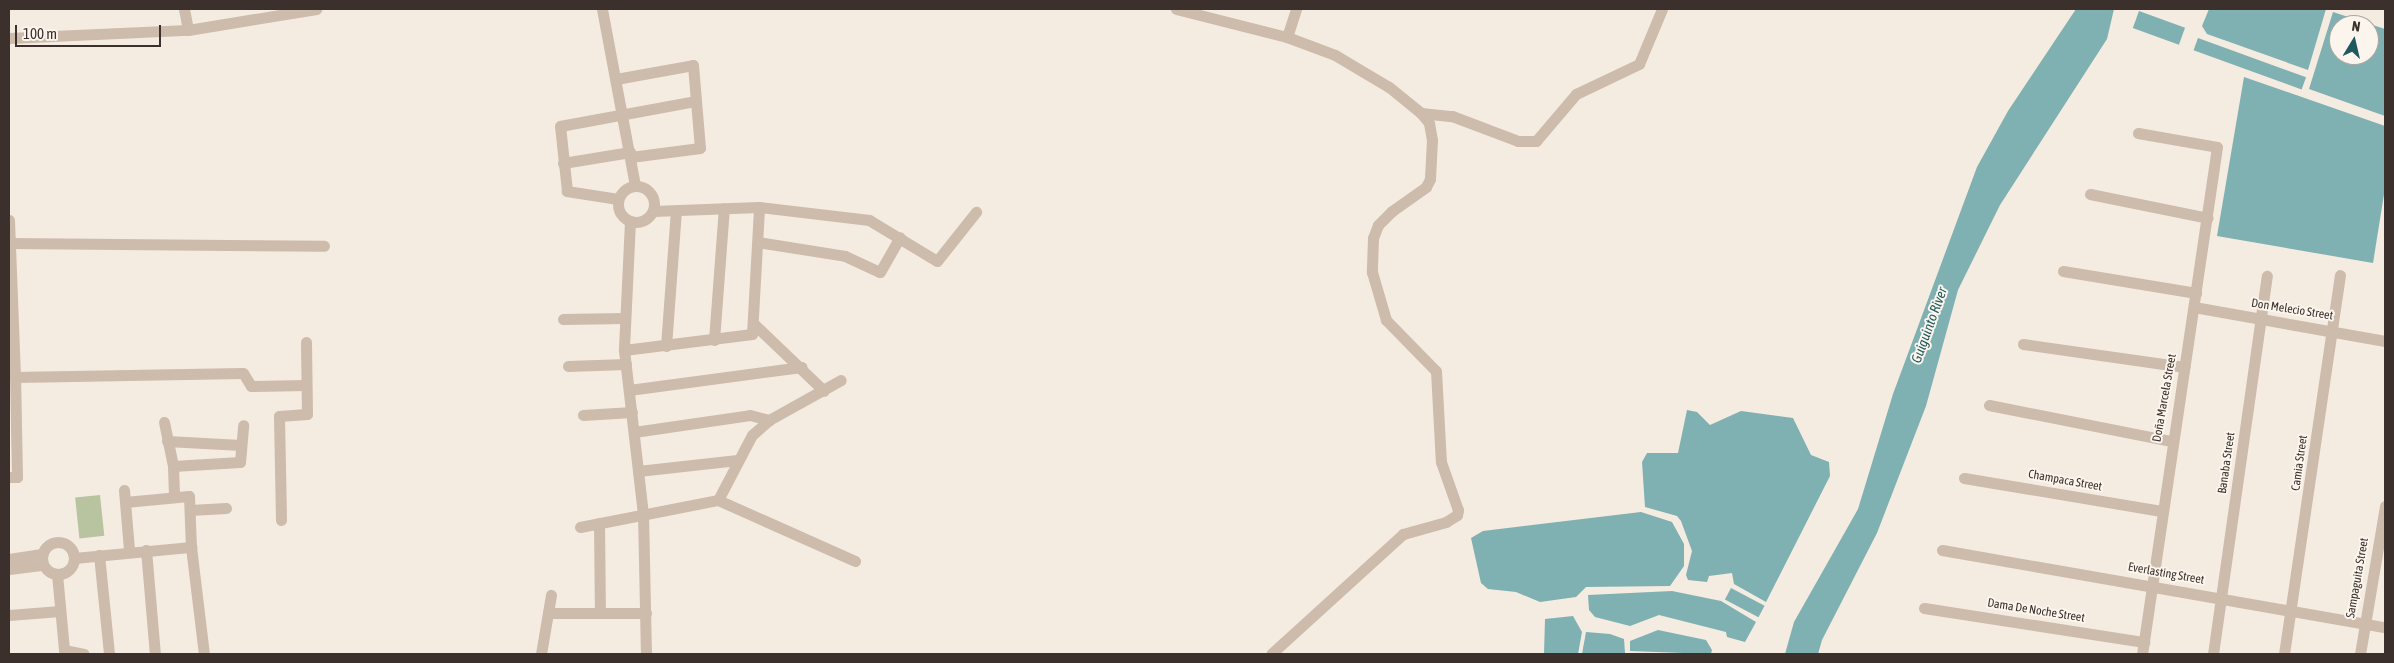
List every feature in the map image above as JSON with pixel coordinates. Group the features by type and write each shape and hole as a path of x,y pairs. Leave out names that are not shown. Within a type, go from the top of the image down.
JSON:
{"street":[{"path":"184,9 188,30"},
{"path":"9,38 188,30 316,9"},
{"path":"602,9 635,185"},
{"path":"1176,9 1287,37 1334,55 1366,72 1421,113 1429,123 1432,140 1430,179 1426,187 1392,211 1378,224 1373,238 1372,272 1386,320 1436,371 1441,462 1458,510 1457,515 1446,522 1404,534 1271,654"},
{"path":"1287,37 1296,9"},
{"path":"1421,113 1452,116 1518,141 1532,143 1576,94 1639,64 1662,9"},
{"path":"562,163 630,154 700,148 693,65 616,78"},
{"path":"618,199 567,191 562,163 560,126 695,101"},
{"name":"Doña Marcela Street","path":"2138,134 2218,146 2194,307 2171,440 2142,654"},
{"path":"654,211 652,195 645,187 635,185 624,190 618,199 621,215 630,221 641,222 654,211 759,207 869,220 937,261 976,212"},
{"path":"2090,194 2208,218"},
{"path":"624,350 752,334 759,207"},
{"path":"714,340 724,208"},
{"path":"666,346 676,210"},
{"path":"9,220 17,477 9,478"},
{"path":"630,221 624,350 643,513 646,654"},
{"path":"758,242 850,258 880,272 900,238"},
{"path":"9,243 324,246"},
{"path":"2063,271 2196,294"},
{"name":"Camia Street","path":"2284,654 2292,612 2340,275"},
{"name":"Banaba Street","path":"2213,654 2267,276"},
{"name":"Don Melecio Street","path":"2194,307 2260,320 2333,330 2385,341"},
{"path":"563,319 624,318"},
{"path":"753,323 824,391"},
{"path":"281,520 279,416 307,414 306,342"},
{"path":"2023,344 2184,368"},
{"path":"568,366 626,364"},
{"path":"629,390 801,367"},
{"path":"15,377 243,373 251,386 306,385"},
{"path":"718,500 737,460 752,435 769,420 841,380"},
{"path":"1989,405 2171,440"},
{"path":"584,415 632,412"},
{"path":"634,432 750,415 769,420"},
{"path":"164,422 173,466 174,496"},
{"path":"173,466 240,462 243,424"},
{"path":"167,441 241,445"},
{"path":"638,471 737,460"},
{"name":"Champaca Street","path":"1964,478 2162,511"},
{"path":"129,550 125,496 189,496 191,547 204,654"},
{"path":"580,527 643,513 718,500 855,561"},
{"name":"Sampaguita Street","path":"2360,654 2385,506"},
{"path":"190,510 226,508"},
{"path":"600,523 600,613"},
{"path":"43,560 48,546 57,542 70,548 74,558 69,570 57,574"},
{"path":"74,558 129,550 191,547"},
{"path":"146,550 155,654"},
{"name":"Everlasting Street","path":"1942,550 2150,584 2292,612 2385,627"},
{"path":"99,554 109,654"},
{"path":"9,558 43,560 57,574 64,650 84,654"},
{"path":"9,570 43,560"},
{"path":"541,654 551,596"},
{"name":"Dama De Noche Street","path":"1924,608 2144,642"},
{"path":"9,615 60,611"},
{"path":"548,614 646,613"}],"green space":[{"path":"100,495 104,536 79,538 75,498"}],"water":[{"name":"Guiguinto River","path":"2076,9 2114,9 2107,39 2000,205 1958,290 1926,406 1877,533 1822,640 1818,654 1785,654 1794,622 1858,509 1893,394 1977,167 2008,111"},
{"path":"2209,9 2326,9 2308,70 2207,34 2202,26"},
{"path":"2139,11 2185,28 2179,45 2133,28"},
{"path":"2329,25 2329,65 2379,65 2379,27 2385,29 2385,116 2309,89"},
{"path":"2198,38 2306,77 2302,90 2194,50"},
{"path":"2244,77 2385,126 2385,188 2373,263 2217,236"},
{"path":"1687,410 1697,412 1710,425 1741,411 1793,418 1811,455 1829,462 1830,476 1766,602 1734,584 1732,573 1709,576 1707,582 1688,580 1686,575 1692,551 1681,521 1677,516 1645,507 1642,462 1647,453 1678,453"},
{"path":"1641,512 1672,522 1684,544 1684,566 1670,586 1586,587 1576,597 1540,602 1516,592 1488,589 1481,583 1471,538 1483,531"},
{"path":"1731,588 1765,606 1758,617 1725,599"},
{"path":"1672,591 1721,601 1756,622 1745,642 1727,637 1726,632 1659,615 1630,626 1595,617 1589,610 1588,595"},
{"path":"1573,616 1582,632 1578,654 1544,654 1545,619"},
{"path":"1658,630 1706,640 1712,650 1711,654 1630,651 1630,641"},
{"path":"1586,632 1610,634 1624,639 1625,653 1582,654"}]}
